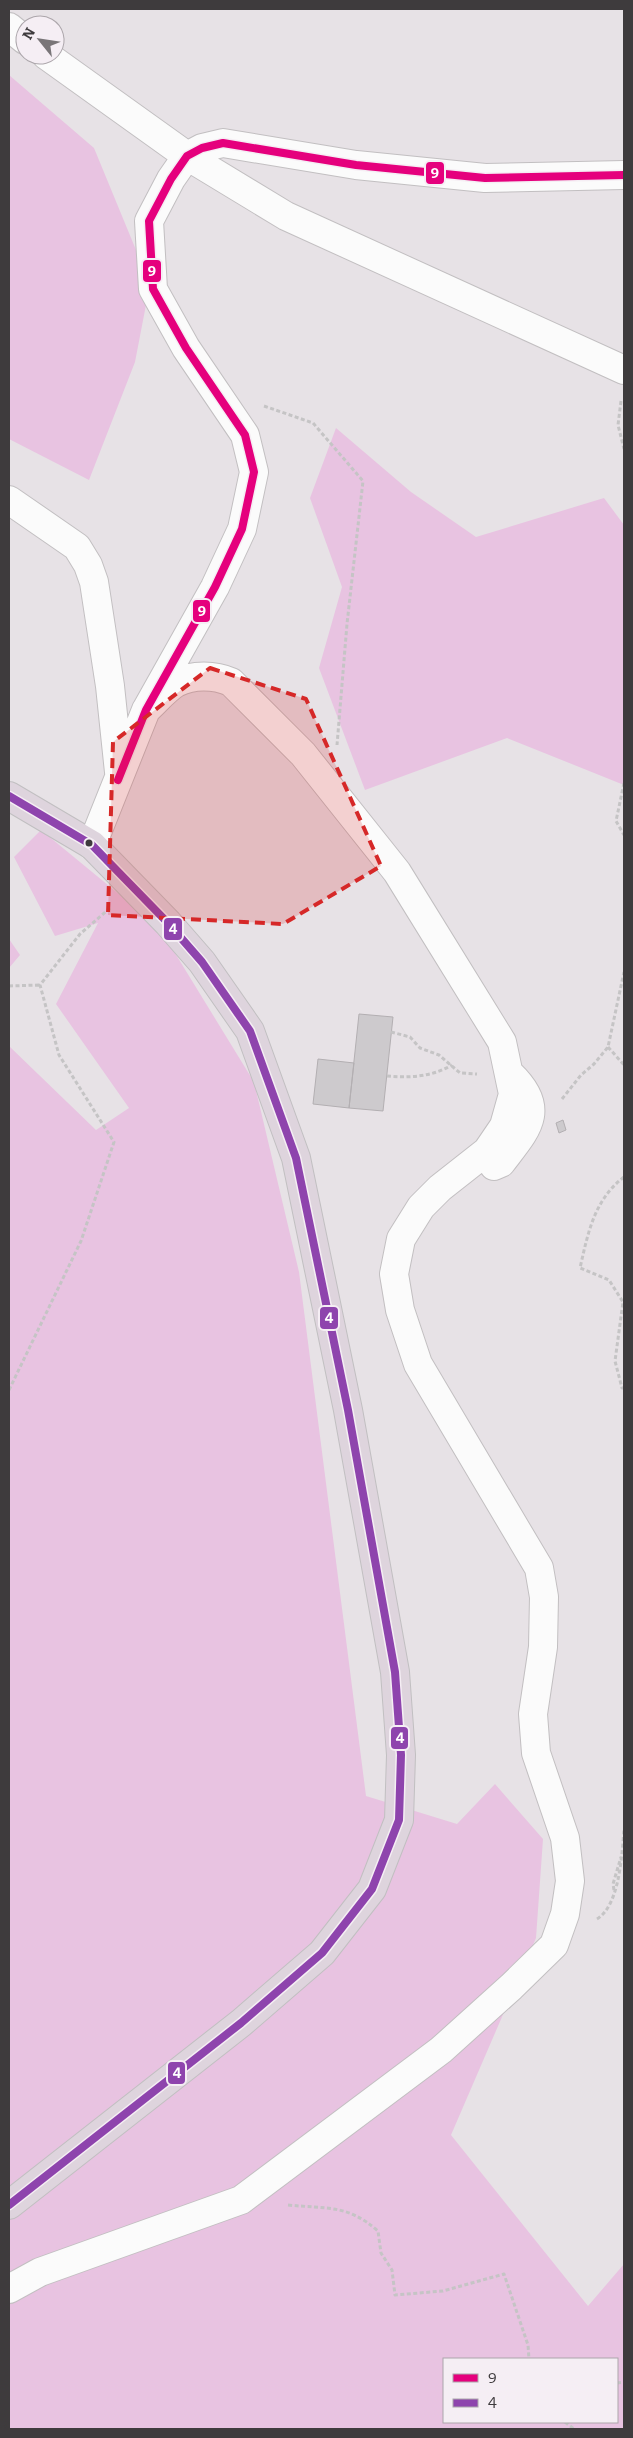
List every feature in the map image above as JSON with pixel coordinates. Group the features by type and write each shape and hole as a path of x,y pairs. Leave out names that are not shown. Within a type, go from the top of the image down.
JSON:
{"highway":[{"path":"9,796 92,845 143,896 202,962 250,1031 296,1158 348,1410 395,1672 401,1755 399,1820 372,1889 322,1952 241,2023 9,2205"}],"street":[{"path":"60,65 187,156 286,216 624,370"},
{"path":"92,845 146,710 211,595 242,529 254,472 244,436 186,348 153,289 149,221 171,178 187,156 202,148 223,143 356,165 485,178 624,175"},
{"path":"9,500 77,547 88,565 94,582 108,668 120,776"},
{"path":"9,2289 40,2272 241,2200 448,2044 511,1987 554,1945 565,1914 570,1880 565,1838 536,1754 533,1714 543,1647 544,1607 539,1568 418,1364 400,1310 394,1274 401,1239 420,1207 440,1188 487,1151 504,1126 513,1094 497,1074 502,1042 397,872 303,754 231,682 217,676 202,677 177,683 146,710"}],"path":[{"path":"622,398 618,425 624,449"},
{"path":"258,404 313,422 363,482 346,624 336,764 322,779"},
{"path":"624,783 616,821 624,835"},
{"path":"40,985 80,934 114,904 143,896"},
{"path":"557,1106 581,1075 594,1064 608,1047 624,972"},
{"path":"9,986 40,985"},
{"path":"9,1390 81,1241 114,1142 59,1055 40,985"},
{"path":"391,1032 410,1037 420,1048 439,1054 460,1073 497,1074"},
{"path":"608,1047 624,1065"},
{"path":"387,1076 408,1078 441,1072 452,1065"},
{"path":"624,1177 609,1188 590,1227 580,1268 609,1280 624,1302 615,1360 622,1388 624,1388"},
{"path":"617,1884 624,1829"},
{"path":"614,1891 613,1884 621,1857"},
{"path":"241,2200 334,2208 363,2218 378,2231 381,2253 392,2270 395,2295 444,2291 504,2274 528,2344 529,2358"}],"highlighted area":[{"path":"210,668 306,699 381,866 283,924 108,915 113,742"}],"shaded area":[{"path":"9,75 94,148 150,284 135,362 89,480 9,439"},
{"path":"336,428 411,492 476,537 604,498 624,525 624,785 507,738 365,790 319,668 342,587 310,498"},
{"path":"41,830 159,927 254,1082 299,1272 366,1796 457,1824 495,1784 543,1839 536,1938 451,2135 588,2306 624,2264 624,2429 9,2429 9,1046 96,1130 129,1108 56,1004 98,923 55,936 14,857"},
{"path":"9,939 20,955 9,968"}],"building":[{"path":"359,1014 393,1017 383,1111 349,1108"},
{"path":"318,1059 354,1063 349,1108 313,1104"},
{"path":"563,1120 566,1130 559,1133 556,1123"}],"transit line":[{"name":"9","path":"118,780 146,710 215,587 242,529 254,472 245,435 186,348 153,289 149,221 171,179 187,156 202,148 223,143 356,165 485,178 624,175"},
{"name":"4","path":"9,796 92,845 168,923 202,962 250,1031 296,1158 348,1410 395,1672 401,1755 399,1820 372,1889 322,1953 241,2023 9,2205"}]}
